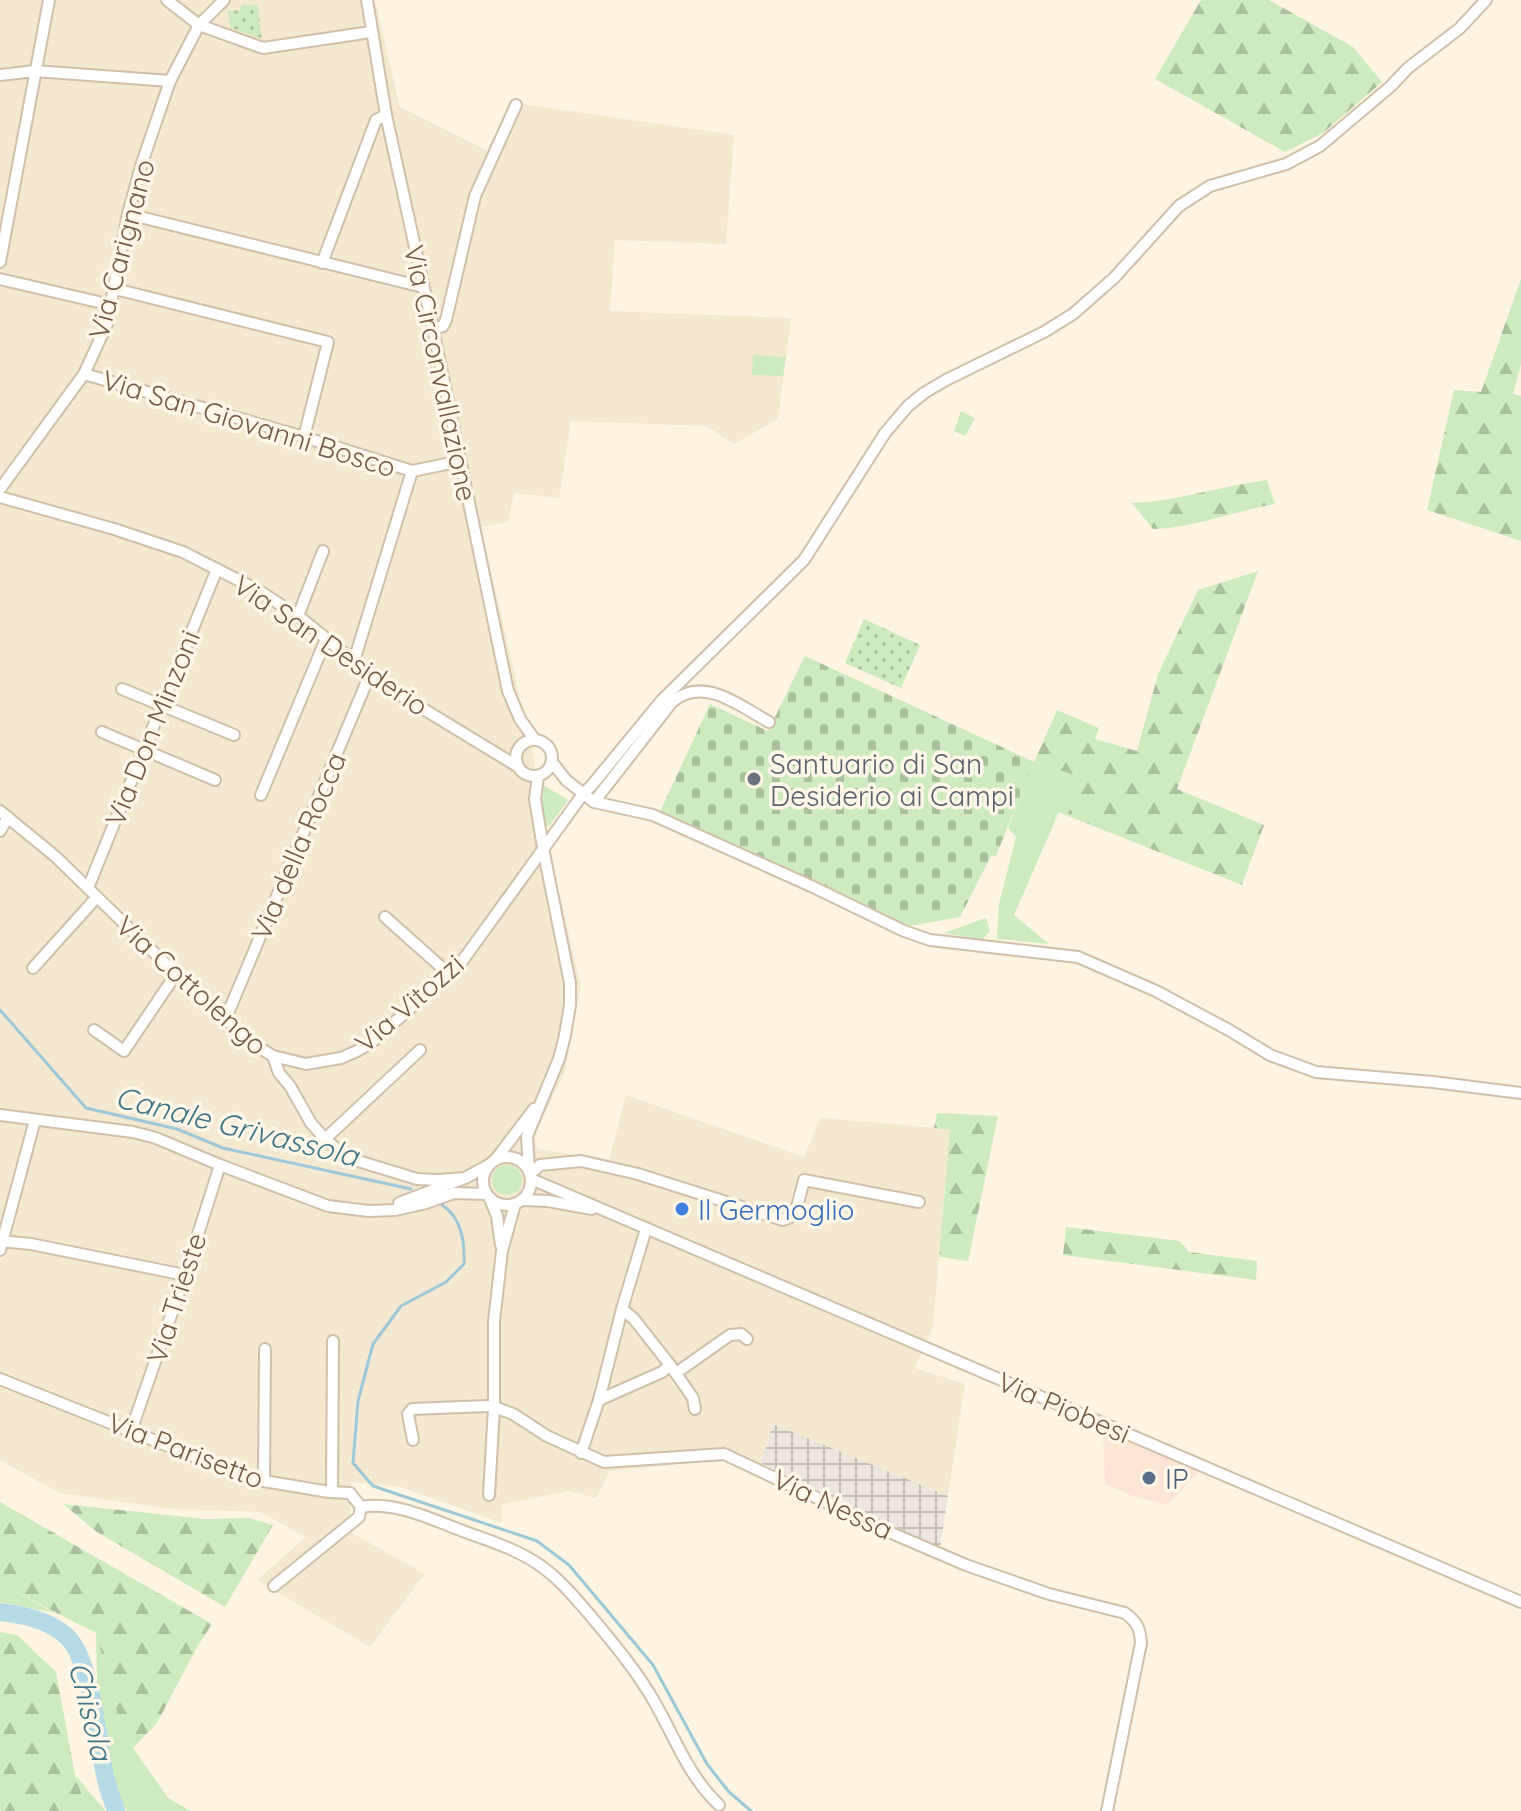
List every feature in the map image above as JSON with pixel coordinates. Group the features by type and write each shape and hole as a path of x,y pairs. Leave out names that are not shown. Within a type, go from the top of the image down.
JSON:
{"street":[{"path":"0,262 49,0"},
{"path":"167,0 199,25 263,48 371,32"},
{"name":"Via Carignano","path":"0,489 84,374 107,324 128,214 170,81 199,25 224,0"},
{"name":"Via Circonvallazione","path":"367,0 386,115 508,691 529,742"},
{"name":"Via Vitozzi","path":"273,1056 306,1064 341,1058 357,1051 372,1042 449,974 583,794 662,700 817,544 885,433 908,406 946,380 1044,332 1073,314 1114,278 1179,206 1210,186 1286,164 1320,146 1408,68 1460,28 1486,0"},
{"path":"0,75 35,71 170,81"},
{"path":"433,329 443,326 446,320 475,196 516,105"},
{"path":"322,263 376,120 386,115"},
{"path":"128,214 423,287"},
{"path":"0,279 111,305"},
{"path":"115,289 328,342 304,437"},
{"name":"Via San Giovanni Bosco","path":"84,374 412,471 461,461"},
{"path":"354,661 412,471"},
{"name":"Via San Desiderio","path":"0,497 169,547 217,569 258,590 298,616 384,685 504,758 517,761"},
{"path":"298,616 323,551"},
{"name":"Via Don Minzoni","path":"88,888 217,569"},
{"path":"261,795 326,639"},
{"name":"Via della Rocca","path":"226,1018 370,674"},
{"path":"122,689 234,735"},
{"path":"594,802 672,702 686,693 708,691 769,722"},
{"path":"102,732 215,780"},
{"path":"537,775 550,767 552,762 551,752 540,741 529,742 518,751 517,761 537,775 566,780"},
{"path":"552,762 566,780 594,802 653,815 904,931 930,940 1078,957 1156,991 1270,1055 1316,1072 1521,1093"},
{"path":"489,1495 494,1407 493,1328 502,1251 519,1202 528,1194 527,1136 559,1059 570,1005 570,983 535,799 537,775"},
{"path":"0,831 4,814"},
{"name":"Via Cottolengo","path":"4,814 56,857 176,974 255,1045 273,1056 279,1073 311,1123 340,1152 358,1161 417,1179 465,1178"},
{"path":"33,968 97,897"},
{"path":"385,917 449,974"},
{"path":"94,1030 124,1051 176,974"},
{"path":"325,1139 420,1050"},
{"path":"502,1251 497,1216 483,1179 492,1162 540,1101"},
{"path":"0,1115 133,1132 156,1138 328,1206 369,1211 395,1210 454,1193 488,1196 502,1205 519,1202"},
{"path":"35,1120 1,1244 31,1244 185,1275"},
{"path":"369,1211 423,1195 465,1178 492,1162 511,1157 519,1160 530,1175"},
{"path":"530,1175 540,1165 581,1161 638,1174 783,1220 795,1215 804,1180 919,1202"},
{"name":"Via Trieste","path":"131,1431 220,1165"},
{"name":"Via Piobesi","path":"530,1175 646,1229 1521,1602"},
{"name":"Via Piobesi","path":"519,1202 548,1201 607,1212"},
{"path":"581,1453 599,1400 646,1229"},
{"path":"622,1309 634,1319 673,1369 693,1398 695,1409"},
{"path":"599,1400 673,1369 730,1335 741,1334 747,1339"},
{"path":"332,1492 333,1341"},
{"path":"264,1481 265,1349"},
{"name":"Via Parisetto","path":"0,1379 264,1481 350,1493 360,1512"},
{"path":"413,1440 408,1414 412,1409 494,1407"},
{"name":"Via Nessa","path":"494,1407 604,1462 724,1454 966,1565 1049,1594 1125,1613 1135,1620 1140,1629 1141,1643 1107,1811"},
{"path":"274,1586 371,1505 430,1518 521,1553 559,1579 628,1662 652,1698 687,1764 705,1792 719,1805"}],"shaded area":[{"path":"0,0 375,0 400,107 498,156 522,104 734,135 726,244 615,240 610,311 791,318 778,419 734,444 706,426 571,421 559,498 514,493 508,522 481,527 581,986 565,1072 534,1136 538,1149 609,1160 626,1095 804,1157 820,1118 950,1129 933,1326 915,1368 965,1384 948,1496 773,1424 757,1475 726,1462 710,1461 610,1471 596,1498 570,1491 502,1504 501,1523 401,1487 351,1482 350,1532 425,1574 370,1647 257,1580 306,1537 260,1512 173,1509 59,1493 0,1460"},
{"path":"773,1424 948,1496 940,1548 761,1463"},
{"path":"1103,1430 1199,1471 1168,1505 1132,1496 1105,1484"}],"green space":[{"path":"1201,0 1269,0 1353,47 1382,82 1323,133 1285,152 1155,79"},
{"path":"257,4 262,39 231,28 228,11"},
{"path":"1521,279 1521,364 1513,394 1521,396 1521,541 1427,510 1454,390 1481,392"},
{"path":"753,355 786,357 783,376 752,375"},
{"path":"961,411 975,418 965,436 954,431"},
{"path":"1267,480 1275,504 1184,526 1153,529 1132,503 1166,499"},
{"path":"1258,571 1177,789 1264,825 1242,885 1068,816 1078,776 1034,762 1057,710 1099,728 1095,739 1137,751 1158,674 1198,590"},
{"path":"864,619 920,645 901,688 845,663"},
{"path":"805,656 1034,762 996,856 991,856 960,917 947,911 944,917 939,914 932,919 912,911 905,927 660,812 710,704 768,731"},
{"path":"1034,762 1078,776 1068,816 1059,812 1014,915 1049,944 997,939 999,904 1016,837 1008,828"},
{"path":"535,783 568,800 550,825 544,827"},
{"path":"912,910 940,914 947,911 960,917 905,927"},
{"path":"986,918 990,931 982,940 944,933"},
{"path":"937,1113 998,1116 968,1261 939,1257 950,1130 934,1128"},
{"path":"507,1165 513,1166 521,1174 521,1186 513,1194 507,1195 501,1194 493,1186 492,1180 493,1174 501,1166"},
{"path":"1066,1227 1180,1241 1189,1252 1257,1261 1256,1280 1063,1255"},
{"path":"0,1502 212,1624 157,1723 133,1748 120,1723 96,1633 0,1584"},
{"path":"63,1504 205,1519 249,1518 273,1525 225,1607 97,1532"},
{"path":"0,1584 55,1613 0,1602"},
{"path":"0,1632 17,1635 56,1672 75,1775 87,1811 0,1811"},
{"path":"96,1633 120,1723 133,1748 168,1798 191,1811 127,1811 116,1796 107,1774 107,1753 98,1725"},
{"path":"75,1775 103,1808 105,1811 87,1811"}],"waterway":[{"name":"Canale Grivassola","path":"0,1010 86,1108 177,1129 223,1148 411,1189"},
{"name":"Canale Grivassola","path":"442,1205 449,1210 461,1231 464,1264 446,1282 401,1306 373,1344 358,1401 353,1463 373,1486 537,1541 569,1565 653,1665 707,1764 729,1792 751,1811"},
{"name":"Chisola","path":"0,1612 41,1621 64,1634 73,1645 87,1679 106,1780 116,1811"}],"place":[{"name":"Santuario di San Desiderio ai Campi","path":"754,779"},
{"name":"Il Germoglio","path":"682,1209"},
{"name":"IP","path":"1149,1478"}]}
